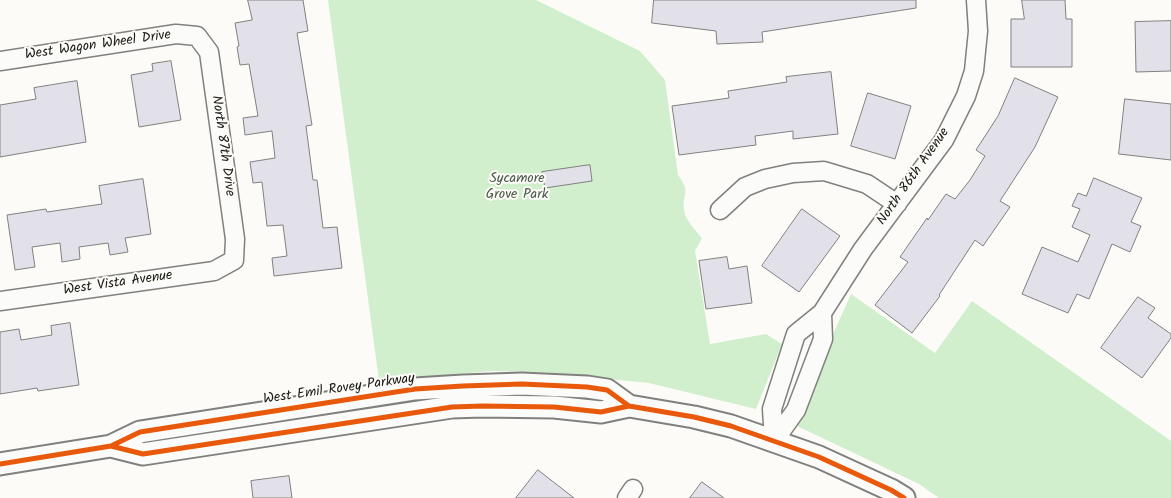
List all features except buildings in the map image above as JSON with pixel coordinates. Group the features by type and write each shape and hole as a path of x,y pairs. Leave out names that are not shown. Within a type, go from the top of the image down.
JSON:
{"street":[{"name":"North 86th Avenue","path":"774,441 772,409 796,334 822,313 863,249 944,140 966,96 974,71 978,32 976,0"},
{"name":"West Wagon Wheel Drive","path":"0,61 176,34 197,36"},
{"name":"North 87th Drive","path":"197,36 209,52 234,239 234,260"},
{"path":"720,210 745,187 765,178 793,173 824,171 867,184 897,204"},
{"name":"West Vista Avenue","path":"0,301 214,270 234,260"},
{"path":"774,441 796,410 820,348 823,338 822,313"},
{"path":"0,464 111,446 143,454 452,407 554,407 601,412 629,406 694,417 731,426 850,471 904,498"}],"green space":[{"name":"Sycamore Grove Park","path":"328,0 536,0 640,51 665,80 678,175 686,190 684,210 689,222 702,238 695,251 710,344 766,334 782,344 756,409 649,383 535,372 492,371 379,381"},
{"path":"851,294 935,353 972,301 1171,441 1171,498 939,498 919,484 797,426 822,359"}],"cycle path":[{"name":"West Emil Rovey Parkway","path":"0,464 111,446 140,432 415,389 522,384 587,387 607,390 629,406"},
{"path":"111,446 143,454 452,407 554,407 601,412 629,406 694,417 731,426 819,457 891,490 904,498"}]}
